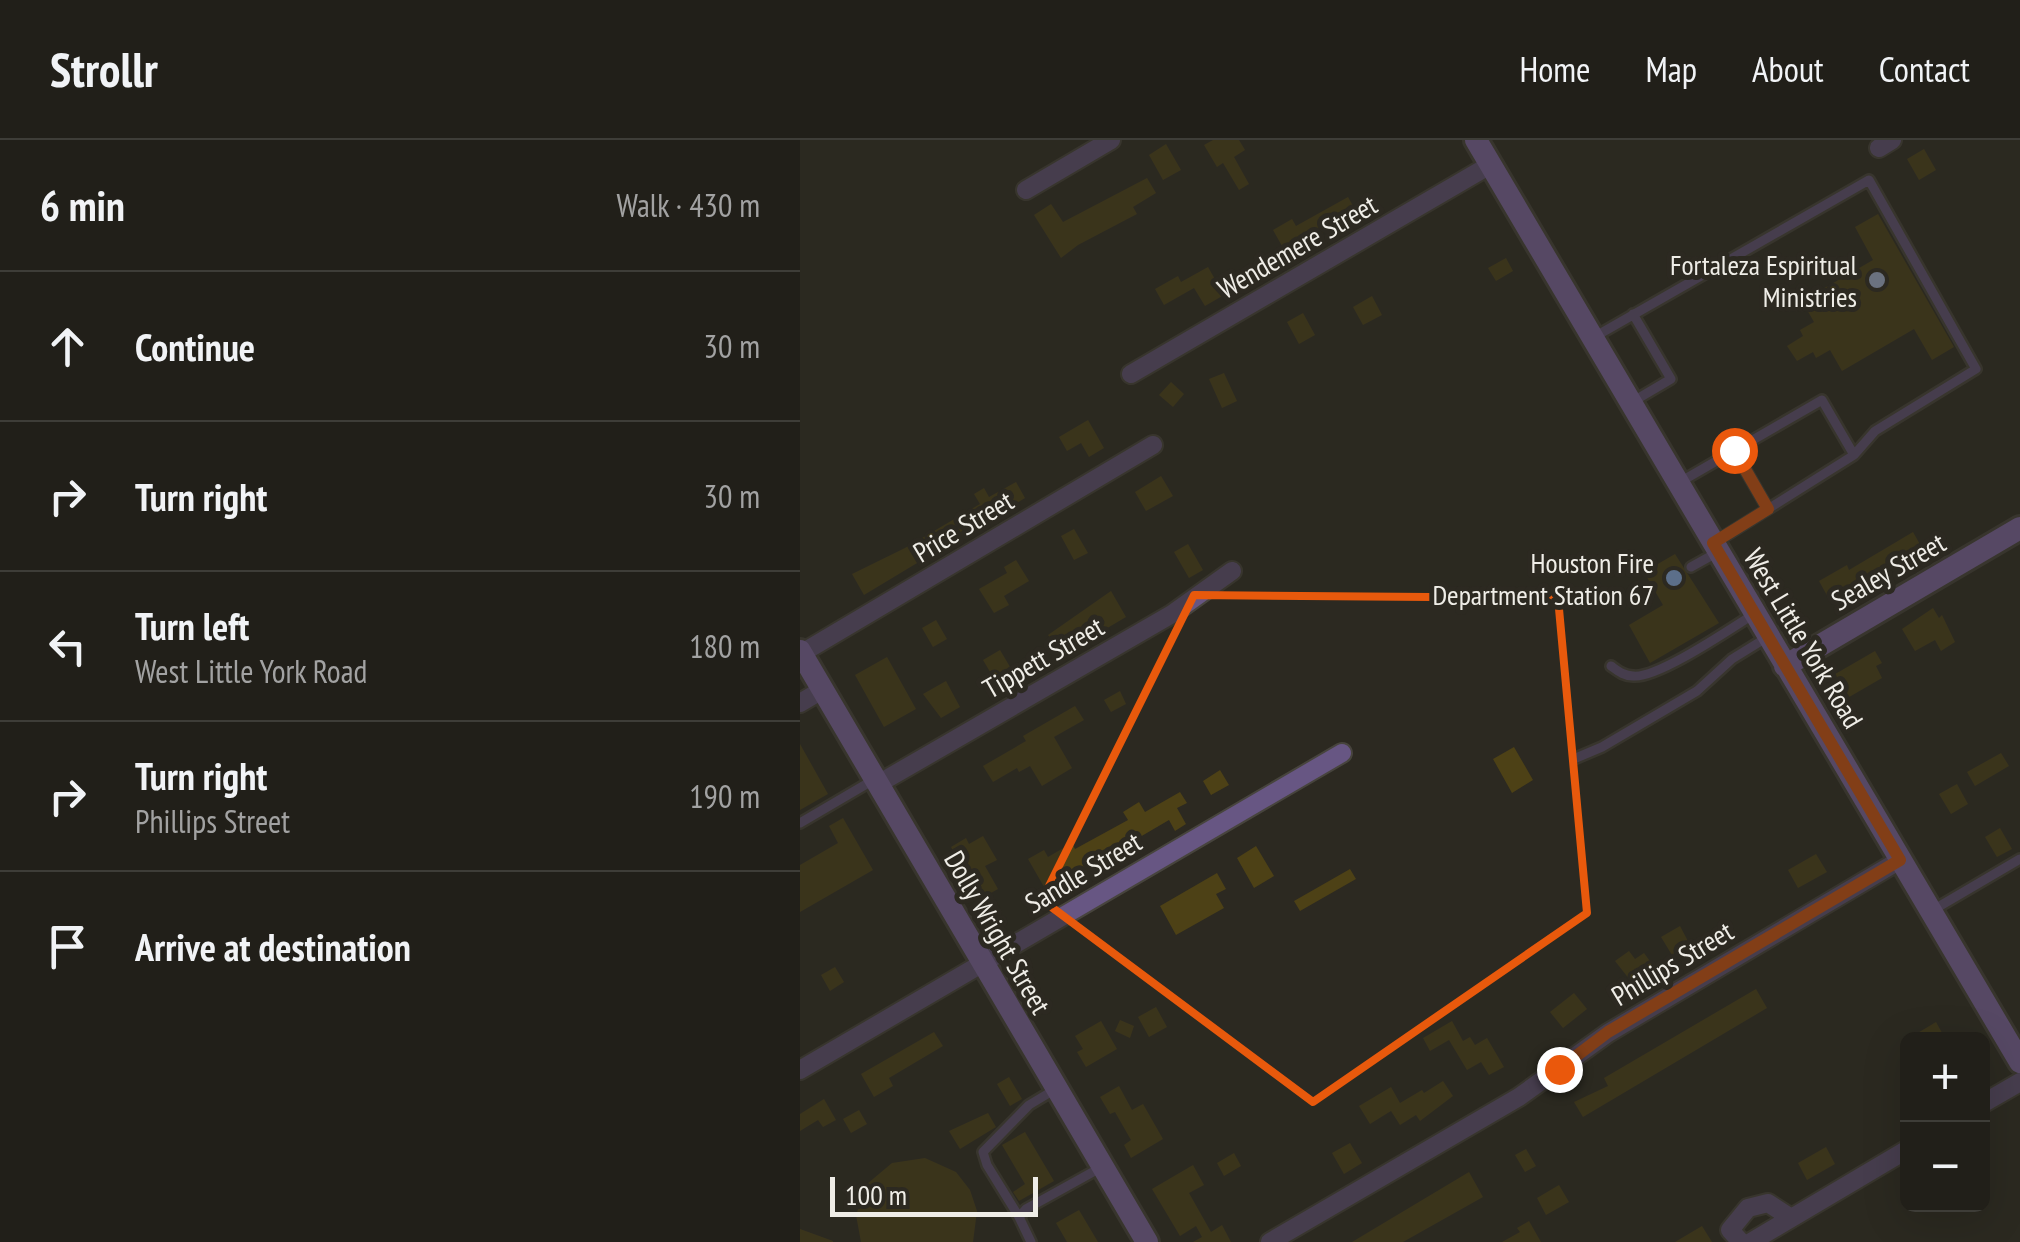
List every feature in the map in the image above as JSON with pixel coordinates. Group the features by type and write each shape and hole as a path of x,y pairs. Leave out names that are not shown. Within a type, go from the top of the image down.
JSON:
{"street":[{"path":"1026,190 1111,140"},
{"name":"West Little York Road","path":"1476,140 2020,1062"},
{"name":"Wendemere Street","path":"1131,374 1490,165"},
{"name":"Price Street","path":"801,652 1153,445"},
{"name":"Sealey Street","path":"1786,666 2020,528"},
{"name":"Tippett Street","path":"876,781 1172,614 1232,572"},
{"name":"Dolly Wright Street","path":"801,652 1147,1242"},
{"path":"800,703 822,690"},
{"name":"Sandle Street","path":"800,1070 1342,753"},
{"name":"Phillips Street","path":"1270,1242 1519,1097 1608,1032 1900,860"},
{"path":"1990,1099 2020,1082"},
{"path":"1751,1242 1900,1154"},
{"path":"1741,1242 1730,1230 1748,1208 1768,1204 1791,1218"}],"lane":[{"path":"1592,339 1868,180 1976,369 1875,431 1854,455 1768,509 1691,567"},
{"path":"1630,404 1671,380 1633,314"},
{"path":"1678,484 1822,400 1854,455"},
{"path":"1734,450 1768,509"},
{"path":"1612,666 1639,676 1680,658 1754,614"},
{"path":"1576,758 1697,692 1732,658 1768,637"},
{"path":"800,823 876,781"},
{"path":"1931,912 2020,859"},
{"path":"1031,1242 987,1166 984,1152 1029,1104 1056,1089"},
{"path":"1019,1217 1026,1209 1102,1166"}],"highlighted area":[{"path":"1194,595 1558,598 1587,913 1313,1102 1042,900"}],"building":[{"path":"1213,140 1239,140 1245,150 1234,157 1249,184 1239,190 1223,163 1217,167 1204,145"},
{"path":"1166,144 1181,170 1163,180 1149,155"},
{"path":"1924,149 1936,170 1919,180 1907,159"},
{"path":"1147,178 1156,193 1133,207 1137,214 1061,258 1034,215 1051,204 1063,222"},
{"path":"1348,197 1357,213 1286,253 1273,230 1292,219 1296,226"},
{"name":"Fortaleza Espiritual Ministries","path":"1878,214 1954,347 1932,360 1914,329 1842,371 1830,350 1816,358 1813,352 1797,361 1787,346 1803,336 1800,330 1814,322 1802,301 1873,260 1855,227"},
{"path":"1506,258 1513,271 1496,281 1488,268"},
{"path":"1208,267 1224,295 1205,306 1194,288 1164,305 1155,289 1178,276 1181,282"},
{"path":"1372,296 1382,315 1363,325 1353,307"},
{"path":"1303,313 1315,335 1299,344 1287,322"},
{"path":"1224,373 1237,401 1222,408 1209,379"},
{"path":"1171,382 1184,394 1173,407 1159,395"},
{"path":"1088,420 1104,448 1089,457 1081,443 1067,451 1059,437"},
{"path":"1161,476 1173,496 1146,511 1135,492"},
{"path":"1016,482 1025,498 864,595 852,574 980,504 974,494 984,488 989,497"},
{"path":"1074,529 1088,553 1074,560 1061,536"},
{"path":"1913,532 1922,548 1829,599 1819,581 1847,565 1849,570"},
{"path":"1188,544 1203,570 1189,578 1174,552"},
{"path":"1675,554 1719,623 1650,663 1629,625 1663,605 1644,572"},
{"path":"1016,560 1029,581 1004,596 1009,605 994,613 979,589 1007,573 1004,567"},
{"path":"1111,591 1126,617 1087,640 1081,630 1057,647 1048,635"},
{"path":"1933,608 1939,618 1942,615 1955,642 1941,651 1935,640 1915,651 1902,629"},
{"path":"936,620 947,639 933,647 922,628"},
{"path":"1000,650 1019,682 1002,692 983,660"},
{"path":"1875,651 1882,663 1876,666 1882,678 1844,700 1830,677"},
{"path":"887,657 916,709 884,727 855,675"},
{"path":"946,681 960,707 941,718 923,694"},
{"path":"1120,691 1126,704 1111,712 1104,700"},
{"path":"1075,706 1084,720 1054,737 1072,768 1042,786 1030,766 1019,772 1017,768 993,782 983,766 1026,741 1023,736"},
{"path":"800,744 828,794 800,810"},
{"path":"1514,747 1533,780 1512,793 1493,759"},
{"path":"2001,753 2009,766 1975,786 1967,772"},
{"path":"1220,770 1229,785 1211,795 1203,781"},
{"path":"1957,784 1968,804 1951,814 1939,794"},
{"path":"1180,792 1187,803 1177,808 1186,824 1175,831 1169,820 1128,844 1130,847 1047,892 1028,859 1044,850 1048,857 1072,843 1075,849 1128,820 1123,812 1139,802 1145,812"},
{"path":"843,818 873,870 800,912 800,865 838,843 829,826"},
{"path":"2000,828 2012,849 1997,857 1985,837"},
{"path":"983,836 997,860 985,866 998,889 980,899 951,847 966,838 969,844"},
{"path":"1256,846 1274,876 1254,888 1237,858"},
{"path":"1816,854 1827,872 1798,888 1788,870"},
{"path":"1350,869 1356,879 1300,911 1294,901"},
{"path":"1217,873 1226,889 1216,894 1224,908 1176,935 1160,906"},
{"path":"1680,926 1690,945 1672,955 1661,937"},
{"path":"1629,951 1635,959 1644,953 1652,964 1630,980 1615,961"},
{"path":"835,967 844,982 830,991 821,975"},
{"path":"1756,989 1767,1008 1583,1117 1574,1102 1608,1086 1604,1078"},
{"path":"1574,993 1587,1009 1563,1028 1550,1012"},
{"path":"1156,1007 1167,1027 1149,1037 1138,1017"},
{"path":"1120,1020 1134,1026 1130,1038 1115,1031"},
{"path":"1101,1021 1117,1049 1086,1067 1077,1052 1083,1049 1075,1036"},
{"path":"1452,1021 1463,1041 1470,1037 1475,1045 1487,1038 1504,1067 1489,1075 1481,1062 1467,1070 1449,1040 1430,1051 1423,1038"},
{"path":"1936,1022 1942,1032 1919,1032"},
{"path":"934,1032 943,1046 889,1078 893,1086 874,1097 861,1074"},
{"path":"1009,1077 1022,1099 1010,1106 997,1084"},
{"path":"1443,1081 1453,1096 1420,1121 1416,1115 1400,1125 1391,1111 1370,1124 1359,1106 1391,1087 1400,1103"},
{"path":"1119,1086 1132,1110 1143,1104 1163,1139 1131,1158 1124,1145 1131,1140 1115,1112 1110,1114 1100,1097"},
{"path":"824,1099 836,1120 823,1127 818,1120 800,1131 800,1114"},
{"path":"859,1110 867,1124 851,1133 843,1119"},
{"path":"988,1113 996,1127 960,1149 949,1131"},
{"path":"1025,1132 1054,1181 1019,1201 1013,1192 1025,1184 1002,1145"},
{"path":"1350,1143 1362,1163 1344,1174 1332,1153"},
{"path":"1826,1147 1835,1164 1807,1180 1798,1163"},
{"path":"1526,1149 1536,1166 1525,1172 1515,1155"},
{"path":"1234,1153 1241,1166 1224,1176 1217,1163"},
{"path":"925,1158 956,1172 970,1190 977,1211 973,1242 861,1242 856,1215 867,1184 892,1163"},
{"path":"1193,1165 1204,1185 1189,1193 1211,1232 1222,1225 1231,1242 1193,1242 1202,1237 1196,1226 1180,1236 1152,1189"},
{"path":"1469,1172 1483,1197 1403,1242 1352,1242"},
{"path":"1559,1185 1569,1202 1546,1215 1537,1198"},
{"path":"1079,1210 1098,1242 1067,1242 1056,1223"},
{"path":"1529,1221 1541,1242 1502,1242 1520,1232 1517,1228"},
{"path":"1702,1226 1712,1242 1675,1242"},
{"path":"800,1229 833,1241 833,1242 800,1242"}],"place":[{"name":"Fortaleza Espiritual Ministries","path":"1877,280"},
{"name":"Houston Fire Department Station 67","path":"1674,578"}],"route":[{"path":"1559,1069 1608,1032 1900,860 1713,543 1768,509 1734,450"}]}
